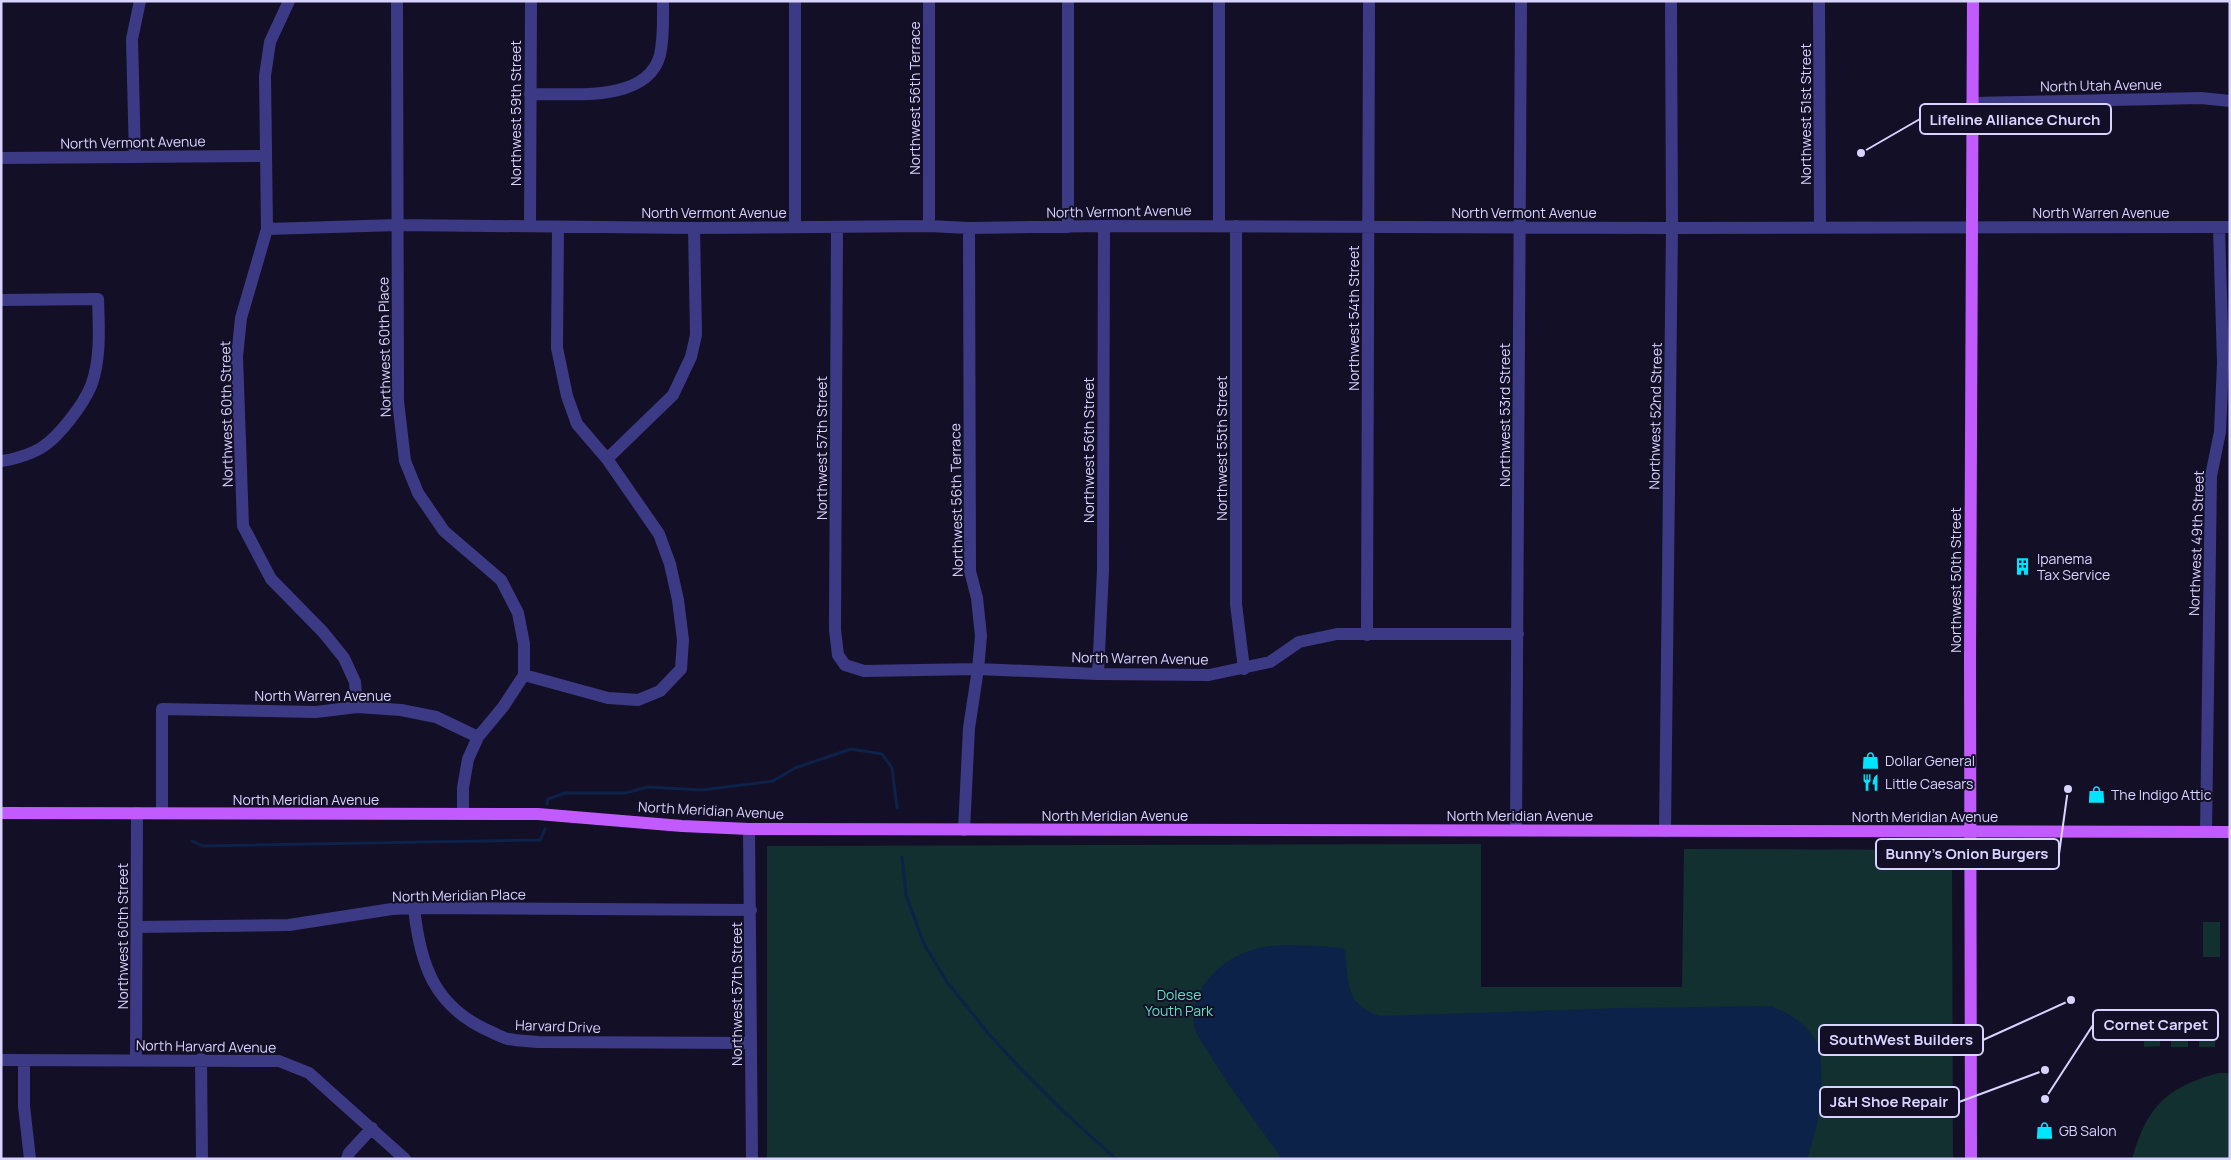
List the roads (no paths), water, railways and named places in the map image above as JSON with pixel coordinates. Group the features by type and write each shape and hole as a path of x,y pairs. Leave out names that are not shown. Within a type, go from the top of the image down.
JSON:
{"main road":[{"name":"Northwest 50th Street","path":"1971,1159 1972,1"},
{"name":"North Meridian Avenue","path":"1,813 538,814 682,826 964,830 1516,829 2230,832"}],"street":[{"path":"135,157 132,39 140,1"},
{"name":"Northwest 60th Street","path":"289,1 270,42 265,76 267,229 241,318 237,358 243,526 271,579 323,632 344,658 354,682 357,707"},
{"name":"Northwest 60th Place","path":"397,1 398,400 405,461 418,493 444,531 501,580 518,613 524,644 524,674"},
{"name":"Northwest 59th Street","path":"530,226 531,1"},
{"path":"530,94 615,92 635,85 649,74 660,57 663,37 663,1"},
{"path":"795,1 795,226"},
{"name":"Northwest 56th Terrace","path":"930,1 930,226"},
{"path":"1068,1 1068,227"},
{"path":"1219,226 1220,1"},
{"name":"Northwest 54th Street","path":"1367,635 1369,1"},
{"name":"Northwest 53rd Street","path":"1516,829 1520,1"},
{"name":"Northwest 52nd Street","path":"1665,831 1672,228 1671,1"},
{"name":"Northwest 51st Street","path":"1819,1 1820,227"},
{"name":"North Utah Avenue","path":"1972,103 2201,98 2230,101"},
{"name":"North Vermont Avenue","path":"1,158 265,156"},
{"name":"North Vermont Avenue","path":"267,229 398,225 694,228 795,226 836,228 930,226 969,228 1104,226 1971,227"},
{"name":"Northwest 56th Street","path":"1098,674 1103,560 1104,226"},
{"name":"Northwest 55th Street","path":"1236,226 1236,604 1244,669"},
{"path":"463,814 463,788 468,759 478,737 503,708 524,674 608,698 638,700 660,691 681,669 683,640 678,600 670,564 659,534 607,459 578,424 567,396 556,348 558,227"},
{"name":"North Warren Avenue","path":"1971,227 2224,227"},
{"name":"Northwest 49th Street","path":"2206,832 2211,476 2220,432 2223,363 2224,227"},
{"path":"607,459 673,395 691,358 696,335 694,228"},
{"name":"Northwest 57th Street","path":"836,228 835,630 838,655 845,666"},
{"name":"Northwest 56th Terrace","path":"964,830 969,728 978,669 980,636 977,598 970,571 969,228"},
{"path":"1,300 98,299 98,355 91,386 78,410 41,448 1,461"},
{"name":"North Warren Avenue","path":"845,666 864,671 978,669 1098,674 1209,675 1270,662 1299,642 1337,634 1518,634"},
{"name":"North Warren Avenue","path":"162,813 162,709 316,712 357,707 401,710 436,717 478,737"},
{"name":"Northwest 60th Street","path":"136,1060 137,814"},
{"name":"Northwest 57th Street","path":"749,828 752,1159"},
{"name":"North Meridian Place","path":"137,927 289,926 392,909 414,908 751,910"},
{"name":"Harvard Drive","path":"414,908 418,943 432,981 452,1006 471,1022 507,1039 539,1042 751,1043"},
{"name":"North Harvard Avenue","path":"1,1060 268,1060 296,1066 310,1073 404,1159"},
{"path":"24,1060 24,1106 30,1159"},
{"path":"201,1060 202,1159"},
{"path":"347,1159 349,1153 372,1128"}],"water":[{"path":"1268,946 1342,948 1345,951 1350,991 1359,1005 1379,1016 1621,1008 1771,1006 1789,1015 1805,1027 1816,1041 1820,1052 1820,1103 1817,1124 1807,1159 1282,1159 1225,1079 1198,1035 1195,1029 1194,1016 1196,1003 1208,979 1228,961 1240,955"}],"waterway":[{"path":"547,804 548,799 565,793 625,793 648,787 702,790 773,781 795,768 851,749 882,754 892,768 897,808"},
{"path":"192,841 203,846 540,840 545,829"},
{"path":"902,857 906,895 924,944 947,982 987,1032 1020,1068 1063,1111 1116,1159"}],"place":[{"name":"Lifeline Alliance Church","path":"1861,153"},
{"name":"Ipanema Tax Service","path":"2023,566"},
{"name":"Dollar General","path":"1871,760"},
{"name":"Little Caesars","path":"1871,783"},
{"name":"Bunny's Onion Burgers","path":"2068,789"},
{"name":"The Indigo Attic","path":"2097,794"},
{"name":"SouthWest Builders","path":"2071,1000"},
{"name":"J&H Shoe Repair","path":"2045,1070"},
{"name":"Cornet Carpet","path":"2045,1099"},
{"name":"GB Salon","path":"2045,1130"}],"park label":[{"name":"Dolese Youth Park","path":"1179,1002"}]}
